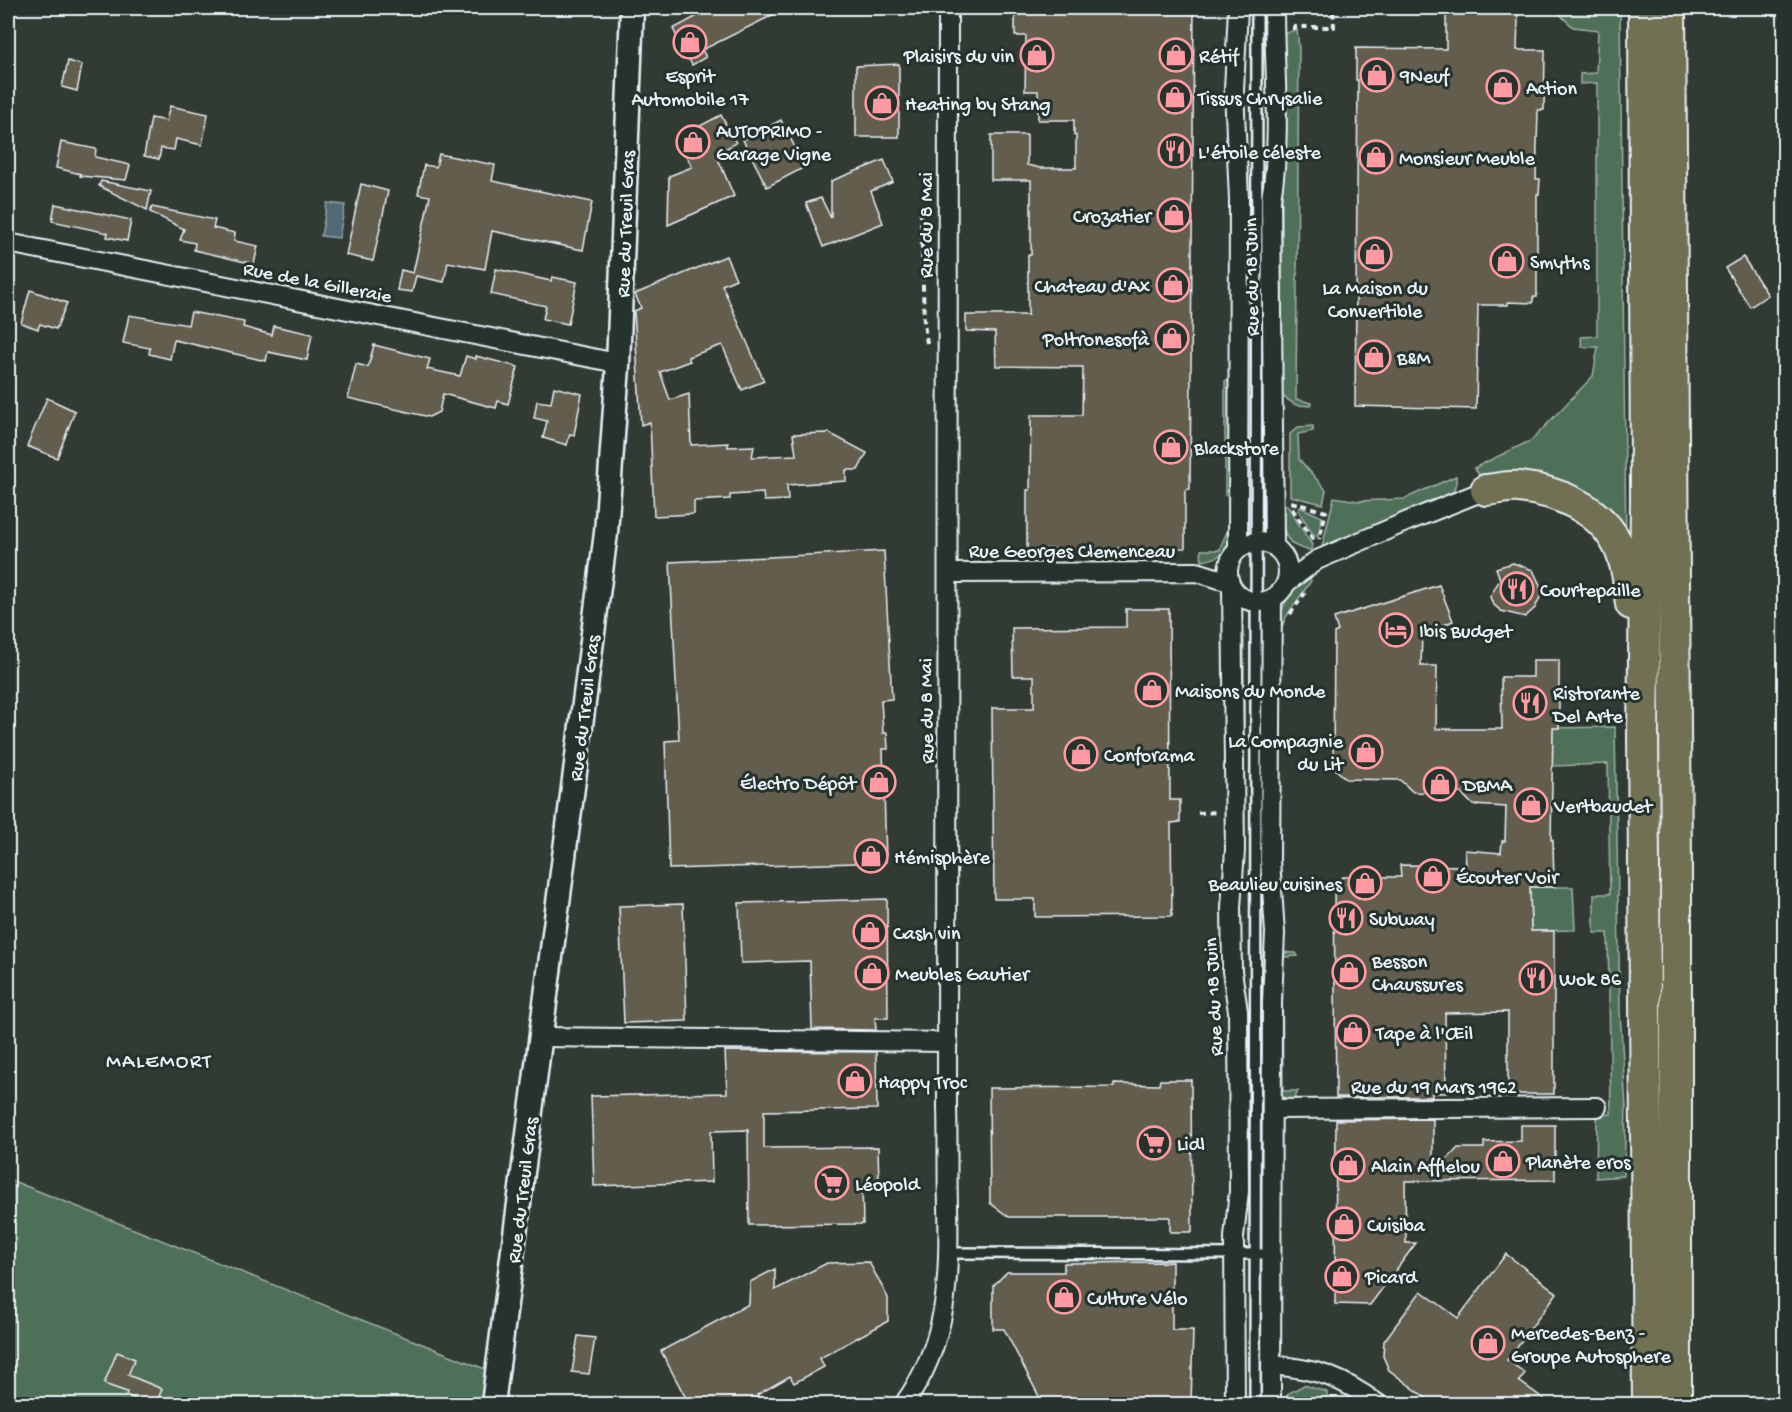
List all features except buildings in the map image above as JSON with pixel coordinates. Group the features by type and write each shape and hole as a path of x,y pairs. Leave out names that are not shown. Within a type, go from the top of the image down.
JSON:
{"highway":[{"path":"1644,8 1646,500 1643,736 1648,1404"},
{"path":"1670,8 1676,854 1676,1404"},
{"path":"1486,490 1517,487 1556,494 1582,507 1606,527 1618,545 1627,571 1643,736"},
{"path":"1676,1334 1689,1404"}],"street":[{"name":"Rue du Treuil Gras","path":"493,1404 606,533 618,366 632,8"},
{"name":"Rue du 8 Mai","path":"904,1404 922,1377 936,1340 946,1299 950,1252 948,8"},
{"name":"Rue du 18 Juin","path":"1235,1404 1234,1254 1239,1191 1238,1011 1232,971 1231,907 1235,850 1231,585 1228,574 1234,554 1239,196 1234,90 1238,8"},
{"name":"Rue du 18 Juin","path":"1274,8 1277,79 1276,170 1271,199 1271,547 1288,566 1286,583"},
{"name":"Rue de la Gilleraie","path":"8,243 595,359 618,366"},
{"path":"1197,572 1231,585 1239,595 1264,601 1278,595 1286,583 1312,562 1486,490"},
{"path":"1197,572 1234,554 1247,544 1271,547 1312,562"},
{"name":"Rue Georges Clemenceau","path":"948,573 1197,572"},
{"path":"1264,601 1270,860 1275,933 1272,1002 1272,1109 1263,1254 1266,1374 1271,1404"},
{"path":"541,1037 948,1042"},
{"name":"Rue du 19 Mars 1962","path":"1272,1109 1597,1107"},
{"path":"1266,1374 1305,1368 1323,1373 1351,1386 1378,1404"}],"lane":[{"path":"950,1252 1263,1254 1264,601 1271,547 1257,8"},
{"path":"1235,1379 1266,1374 1255,1404"}],"path":[{"path":"1298,1404 1335,1404"}],"green space":[{"path":"1553,8 1620,8 1626,548 1608,520 1481,477 1474,468 1532,440 1593,376 1598,347 1582,347 1581,337 1597,336 1597,83 1580,84 1580,74 1596,73 1598,30 1573,27"},
{"path":"1297,29 1299,49 1296,399 1312,403 1311,406 1296,405 1282,396 1282,35"},
{"path":"1225,381 1230,381 1230,496 1225,495"},
{"path":"1313,426 1313,431 1298,434 1299,459 1326,490 1323,504 1290,496 1290,434 1298,427"},
{"path":"1456,476 1452,494 1322,547 1334,497 1358,501 1404,499"},
{"path":"1282,505 1287,505 1312,545 1311,550 1295,545 1286,535"},
{"path":"1300,507 1322,517 1318,536 1314,536 1298,510"},
{"path":"1228,527 1231,527 1227,547 1221,555 1202,561 1201,550 1220,550"},
{"path":"1310,575 1311,581 1286,617 1282,627 1279,627 1288,597"},
{"path":"1241,637 1244,637 1244,807 1241,807"},
{"path":"1264,637 1264,807 1261,807 1260,638"},
{"path":"1615,727 1620,1012 1626,1108 1624,1176 1596,1178 1597,1116 1611,1114 1608,933 1594,933 1594,894 1610,894 1608,764 1552,766 1553,728"},
{"path":"1530,887 1573,887 1575,930 1531,931"},
{"path":"1278,952 1296,953 1298,956 1282,957 1283,1091 1298,1091 1294,1100 1283,1097 1278,1090"},
{"path":"8,1179 490,1371 484,1404 8,1404"},
{"path":"1304,1385 1327,1392 1327,1400 1284,1400 1289,1393"}],"water":[{"path":"327,203 345,205 339,238 321,236"}],"place":[{"name":"Esprit Automobile 17","path":"690,42"},
{"name":"Plaisirs du vin","path":"1037,55"},
{"name":"Rétif","path":"1176,55"},
{"name":"9Neuf","path":"1377,75"},
{"name":"Action","path":"1503,87"},
{"name":"Tissus Chrysalie","path":"1175,97"},
{"name":"Heating by Stang","path":"882,103"},
{"name":"AUTOPRIMO - Garage Vigne","path":"693,142"},
{"name":"L'étoile céleste","path":"1175,151"},
{"name":"Monsieur Meuble","path":"1376,157"},
{"name":"Crozatier","path":"1174,215"},
{"name":"La Maison du Convertible","path":"1375,254"},
{"name":"Smyths","path":"1507,261"},
{"name":"Chateau d'Ax","path":"1173,285"},
{"name":"Poltronesofà","path":"1172,338"},
{"name":"B&M","path":"1374,357"},
{"name":"Blackstore","path":"1171,447"},
{"name":"Courtepaille","path":"1517,589"},
{"name":"Ibis Budget","path":"1396,630"},
{"name":"Maisons du Monde","path":"1152,690"},
{"name":"Ristorante Del Arte","path":"1530,703"},
{"name":"La Compagnie du Lit","path":"1366,752"},
{"name":"Conforama","path":"1081,754"},
{"name":"Électro Dépôt","path":"879,782"},
{"name":"DBMA","path":"1440,784"},
{"name":"Vertbaudet","path":"1531,805"},
{"name":"Hémisphère","path":"871,856"},
{"name":"Écouter Voir","path":"1433,876"},
{"name":"Beaulieu cuisines","path":"1365,883"},
{"name":"Subway","path":"1346,918"},
{"name":"Cash vin","path":"870,932"},
{"name":"Besson Chaussures","path":"1349,972"},
{"name":"Meubles Gautier","path":"872,973"},
{"name":"Wok 86","path":"1536,978"},
{"name":"Tape à l'Œil","path":"1353,1032"},
{"name":"Happy Troc","path":"855,1081"},
{"name":"Lidl","path":"1154,1143"},
{"name":"Planète eros","path":"1503,1161"},
{"name":"Alain Afflelou","path":"1348,1165"},
{"name":"Léopold","path":"832,1183"},
{"name":"Cuisiba","path":"1344,1224"},
{"name":"Picard","path":"1342,1276"},
{"name":"Culture Vélo","path":"1064,1297"},
{"name":"Mercedes-Benz - Groupe Autosphere","path":"1488,1343"}],"district":[{"name":"MALEMORT","path":"159,1060"}]}
